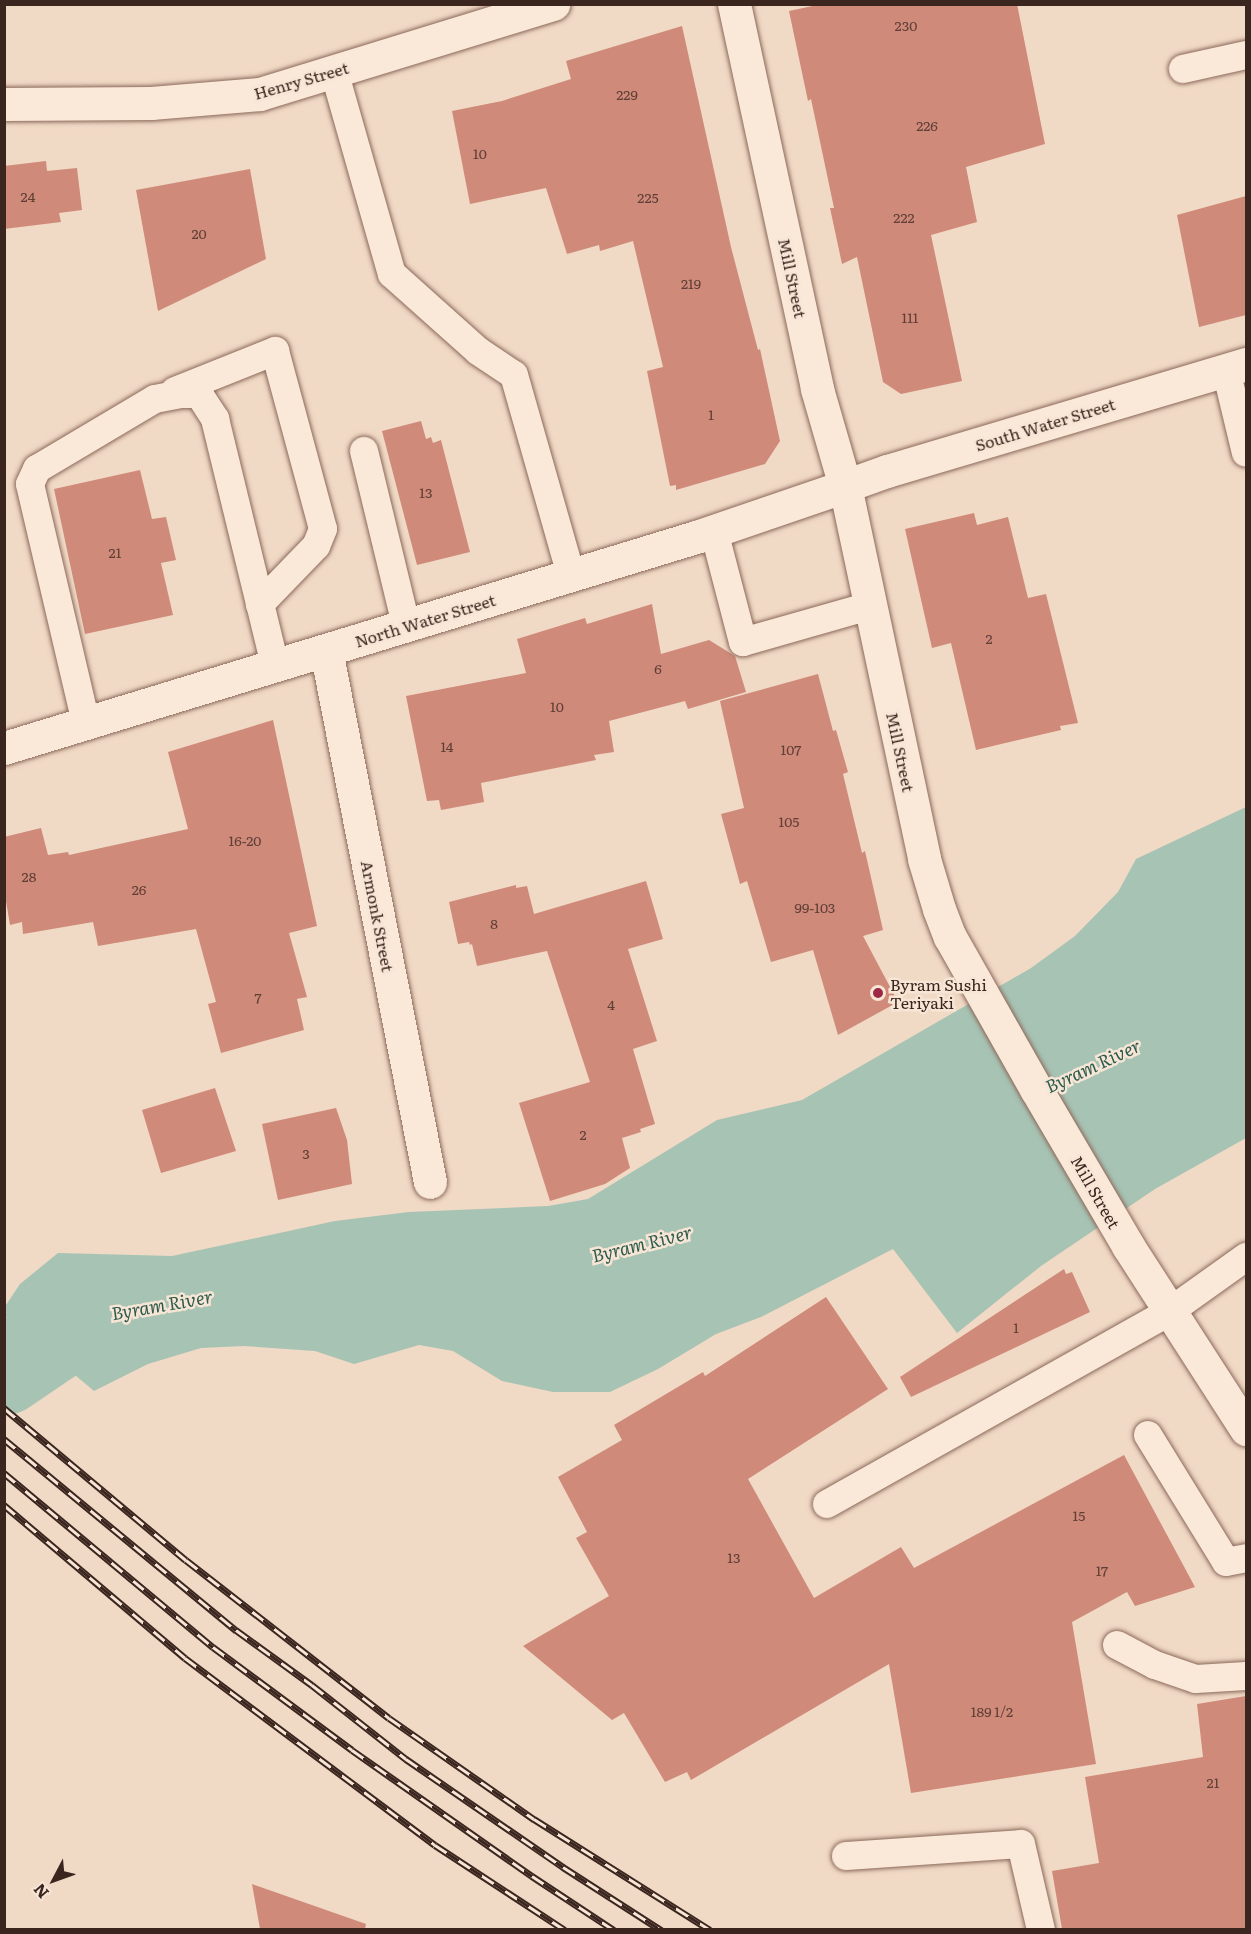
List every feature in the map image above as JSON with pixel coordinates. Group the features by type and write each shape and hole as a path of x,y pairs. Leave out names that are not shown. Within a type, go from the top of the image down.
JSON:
{"street":[{"name":"Henry Street","path":"4,104 151,103 260,94 553,4"},
{"name":"Mill Street","path":"734,4 817,390 845,486 924,859 939,909 950,937 1128,1246 1246,1428"},
{"name":"South Water Street","path":"845,486 887,471 1236,367"},
{"name":"North Water Street","path":"4,748 714,531 845,486"},
{"name":"Armonk Street","path":"326,650 430,1182"}],"lane":[{"path":"1183,69 1246,55"},
{"path":"334,71 392,274 478,351 514,375 571,575"},
{"path":"86,723 30,484 37,469 155,399 275,351 323,529 316,546 260,604"},
{"path":"1236,367 1246,453"},
{"path":"155,399 180,394 199,394 215,419 275,665"},
{"path":"364,451 406,625"},
{"path":"714,531 743,642 869,606"},
{"path":"827,1504 1169,1312 1246,1257"},
{"path":"1148,1435 1227,1562 1246,1558"},
{"path":"1117,1645 1155,1665 1196,1679 1246,1676"},
{"path":"846,1856 1021,1844 1041,1929"}],"water":[{"path":"1246,807 1246,1138 1155,1189 1041,1266 957,1333 893,1249 761,1317 716,1334 658,1369 610,1392 553,1392 502,1381 453,1351 419,1345 354,1364 315,1351 244,1346 201,1348 148,1364 94,1391 5,1316 4,1308 20,1284 58,1253 172,1256 335,1221 409,1212 548,1206 588,1199 717,1120 802,1100 1031,968 1075,936 1118,892 1136,859"}],"building":[{"path":"822,4 1017,4 1045,144 966,167 977,222 931,235 962,381 901,394 883,382 857,257 842,264 830,208 834,208 811,99 808,101 789,11"},
{"path":"682,26 731,247 758,350 760,349 780,441 765,464 676,490 676,485 670,486 647,371 663,367 633,241 600,251 599,245 567,254 546,188 470,204 452,111 502,101 571,79 566,61"},
{"path":"46,161 47,171 77,168 82,210 59,213 61,222 4,229 4,166"},
{"path":"250,169 266,259 158,311 136,190"},
{"path":"1246,196 1246,315 1199,327 1177,215"},
{"path":"421,421 426,439 431,437 433,443 441,440 470,552 417,565 382,431"},
{"path":"140,470 152,519 166,517 176,560 161,563 173,615 85,634 54,489"},
{"path":"974,513 977,525 1008,517 1028,598 1046,594 1078,723 1060,726 1061,730 976,750 951,643 932,648 905,529"},
{"path":"652,604 661,654 709,640 735,656 746,692 688,709 685,701 609,721 614,752 594,755 596,760 481,783 484,802 441,810 439,800 427,801 406,696 526,673 517,639 585,618 587,624"},
{"path":"818,674 833,731 836,730 848,772 843,774 862,853 865,851 883,930 863,936 898,1002 838,1035 813,950 771,962 747,881 740,884 721,814 744,808 720,701"},
{"path":"273,720 317,926 289,933 307,997 297,999 304,1030 221,1053 208,1004 216,1002 196,929 98,946 93,922 23,934 22,922 10,925 4,889 4,837 41,828 48,855 68,852 69,855 188,829 168,752"},
{"path":"646,881 663,939 628,949 657,1041 633,1049 655,1124 640,1129 641,1132 622,1138 630,1168 605,1184 550,1201 519,1103 590,1082 547,951 477,966 472,944 470,945 469,942 458,944 449,902 516,885 516,888 527,886 534,914"},
{"path":"215,1088 236,1151 161,1173 142,1110"},
{"path":"336,1108 347,1140 352,1184 278,1200 262,1124"},
{"path":"1064,1269 1066,1274 1072,1272 1090,1312 911,1397 900,1377"},
{"path":"826,1297 888,1389 748,1479 814,1598 901,1547 914,1568 1124,1455 1195,1587 1135,1606 1127,1592 1072,1622 1096,1764 911,1793 889,1664 691,1780 687,1772 665,1782 624,1713 612,1720 523,1646 609,1596 576,1538 587,1532 558,1477 622,1440 614,1425 703,1372 705,1376"},
{"path":"1246,1696 1246,1929 1062,1929 1052,1871 1099,1863 1085,1777 1203,1757 1197,1704"},
{"path":"252,1884 366,1924 365,1929 260,1929"}],"waterway":[{"name":"Byram River","path":"4,1371 54,1337 113,1311 152,1304"}],"railway":[{"path":"4,1408 186,1560 389,1718 534,1819 710,1930"},
{"path":"4,1439 236,1630 312,1685 406,1759 563,1867 661,1930"},
{"path":"4,1473 213,1647 352,1750 532,1876 614,1930"},
{"path":"4,1505 185,1658 435,1845 565,1930"}],"place":[{"name":"Byram Sushi Teriyaki","path":"878,993"}]}
